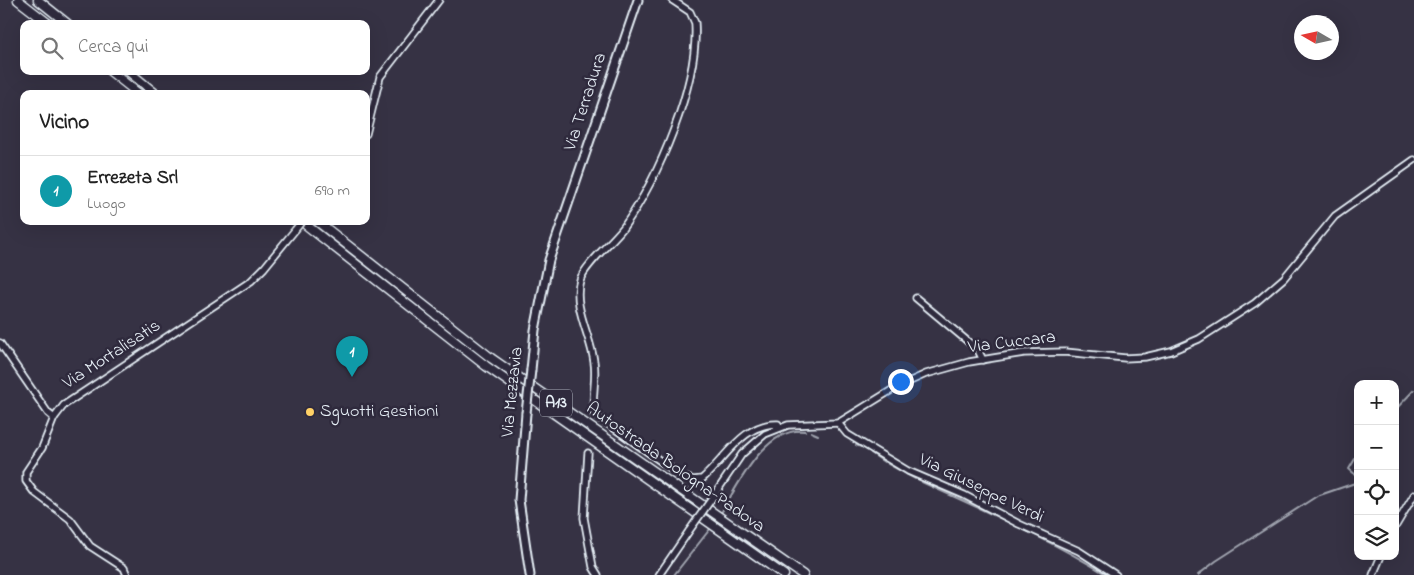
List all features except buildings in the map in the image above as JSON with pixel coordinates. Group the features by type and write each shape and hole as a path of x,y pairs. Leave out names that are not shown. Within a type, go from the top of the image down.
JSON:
{"highway":[{"path":"18,0 44,20"},
{"path":"38,0 63,20"},
{"path":"115,75 133,90"},
{"path":"133,75 151,90"},
{"name":"Autostrada Bologna-Padova","path":"307,225 486,366 784,575"},
{"name":"Autostrada Bologna-Padova","path":"322,225 491,358 802,575"}],"main road":[{"name":"Via Terradura","path":"564,214 638,0"},
{"name":"Via Mezzavia","path":"530,575 519,500 526,413 534,330 542,290 564,214"}],"street":[{"path":"370,118 380,77 439,0"},
{"path":"672,0 690,12 695,23 685,102 640,202 608,247 584,272 579,285 579,303 595,364 594,414 684,477 694,480 702,479 740,439 754,428 766,424 778,424 780,427"},
{"name":"Via Cuccara","path":"660,575 748,448 765,434 780,427 838,423 895,388 926,374 983,360 1024,353 1064,352 1125,358 1145,357 1171,351 1199,340 1255,303 1284,278 1335,216 1414,160"},
{"name":"Via Mortalisatis","path":"127,575 124,568 90,546 70,519 34,492 26,481 26,472 42,448 54,418 64,405 74,396 251,281 299,225"},
{"path":"916,298 978,350 983,360"},
{"path":"0,343 48,413 54,418"},
{"name":"Via Giuseppe Verdi","path":"838,423 847,434 908,471 964,495 1019,524 1079,551 1116,575"},
{"path":"588,453 584,518 593,567 598,575"},
{"path":"1399,520 1414,495"},
{"path":"1373,575 1379,560"}],"waterway":[{"path":"1399,406 1414,390"},
{"path":"721,513 745,473 765,447 777,438 791,432 805,431"},
{"path":"811,432 818,435"},
{"path":"856,445 861,447"},
{"path":"871,453 884,462"},
{"path":"1354,461 1349,469 1354,473"},
{"path":"888,464 915,479"},
{"path":"922,482 1040,537 1107,575"},
{"path":"1198,575 1216,561 1317,496 1354,483"},
{"path":"674,575 710,529"}],"place":[{"name":"Errezeta Srl","path":"352,377"},
{"name":"Sguotti Gestioni","path":"310,412"}]}
